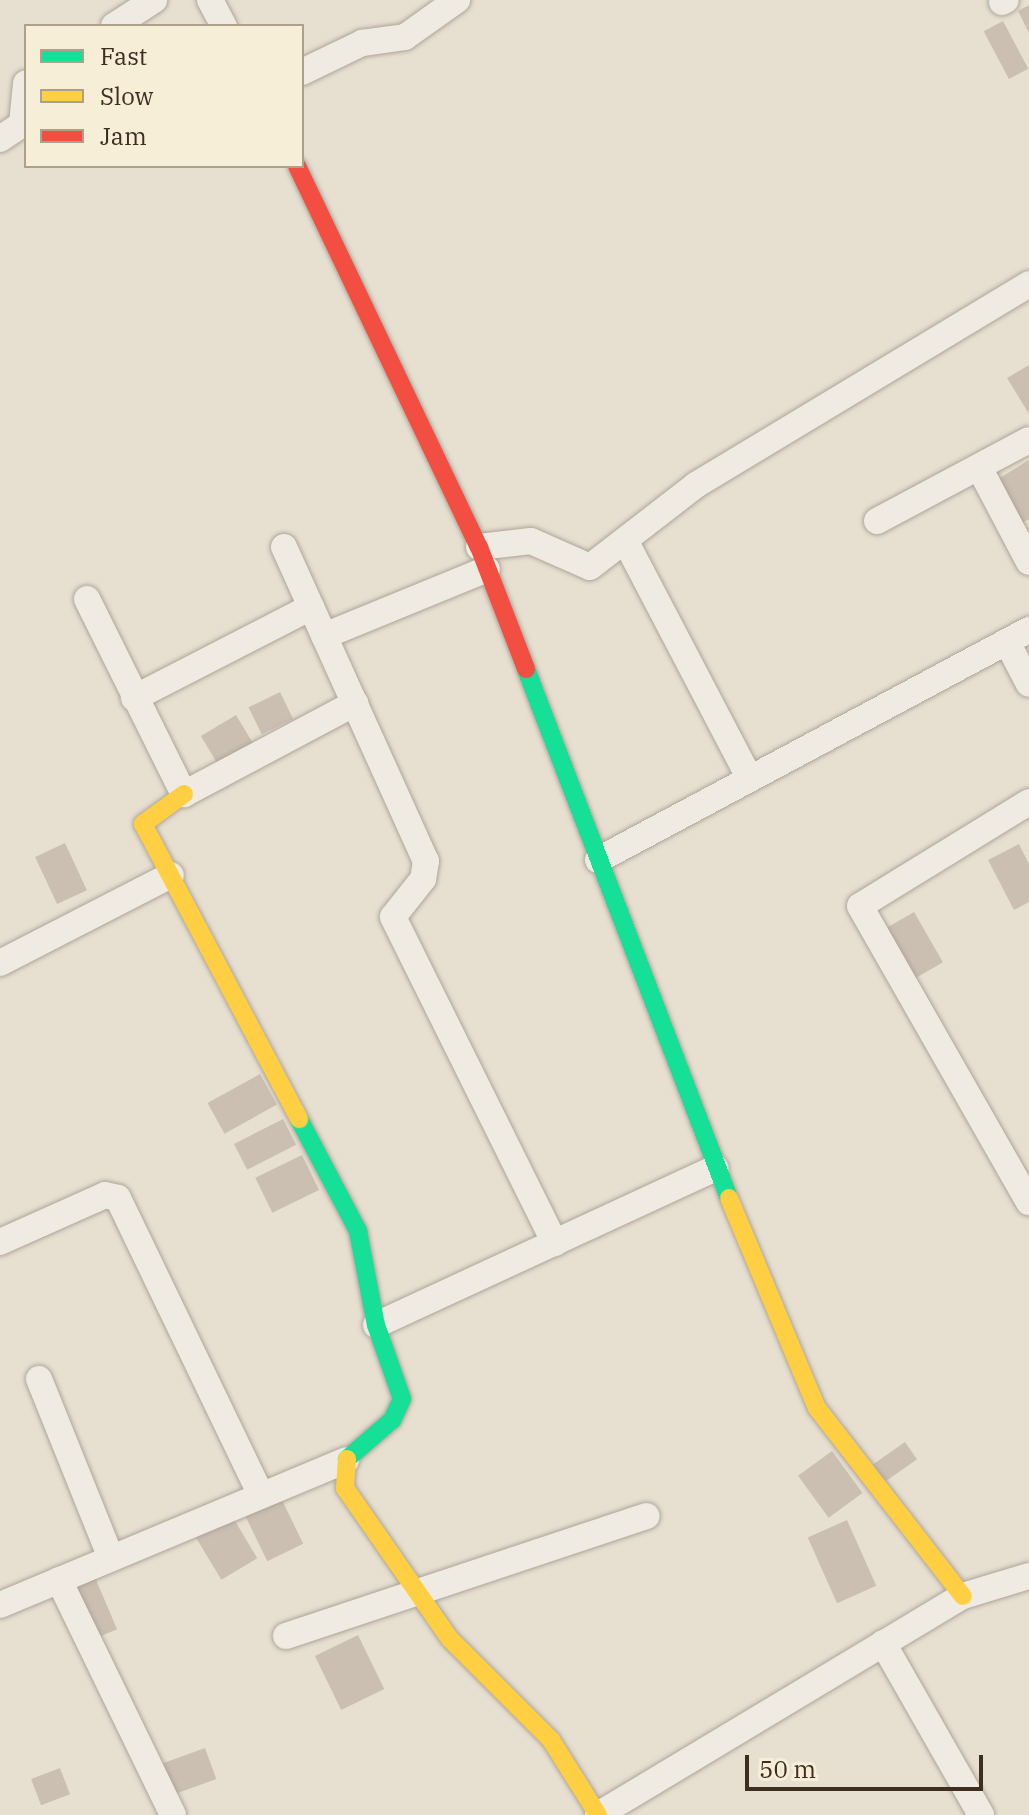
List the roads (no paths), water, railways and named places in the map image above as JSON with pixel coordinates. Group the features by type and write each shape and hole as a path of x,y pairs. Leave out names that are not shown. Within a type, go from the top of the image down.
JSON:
{"street":[{"path":"117,24 154,0"},
{"path":"210,0 223,24"},
{"path":"304,71 362,43 405,37 457,0"},
{"path":"0,139 22,124 24,104"},
{"path":"298,168 483,558 716,1168 817,1408 963,1596"},
{"path":"324,636 483,558 531,541 590,567 627,544 696,485 1029,284"},
{"path":"877,521 980,469 1029,440"},
{"path":"980,469 1029,562"},
{"path":"627,544 749,777"},
{"path":"284,547 428,870 393,917 555,1243"},
{"path":"87,599 184,794"},
{"path":"134,698 311,607"},
{"path":"598,860 1018,636 1029,684"},
{"path":"0,1605 346,1460 400,1410 376,1325 358,1231 143,824 184,794 355,703"},
{"path":"1029,802 860,906 1029,1202"},
{"path":"0,963 171,875"},
{"path":"376,1325 716,1168"},
{"path":"0,1242 105,1195 118,1198 261,1495"},
{"path":"39,1379 111,1558"},
{"path":"346,1460 345,1488 426,1595 450,1639 551,1740 598,1815 963,1596 1029,1576"},
{"path":"286,1636 426,1595 647,1516"},
{"path":"59,1580 173,1815"},
{"path":"883,1643 981,1815"}]}
